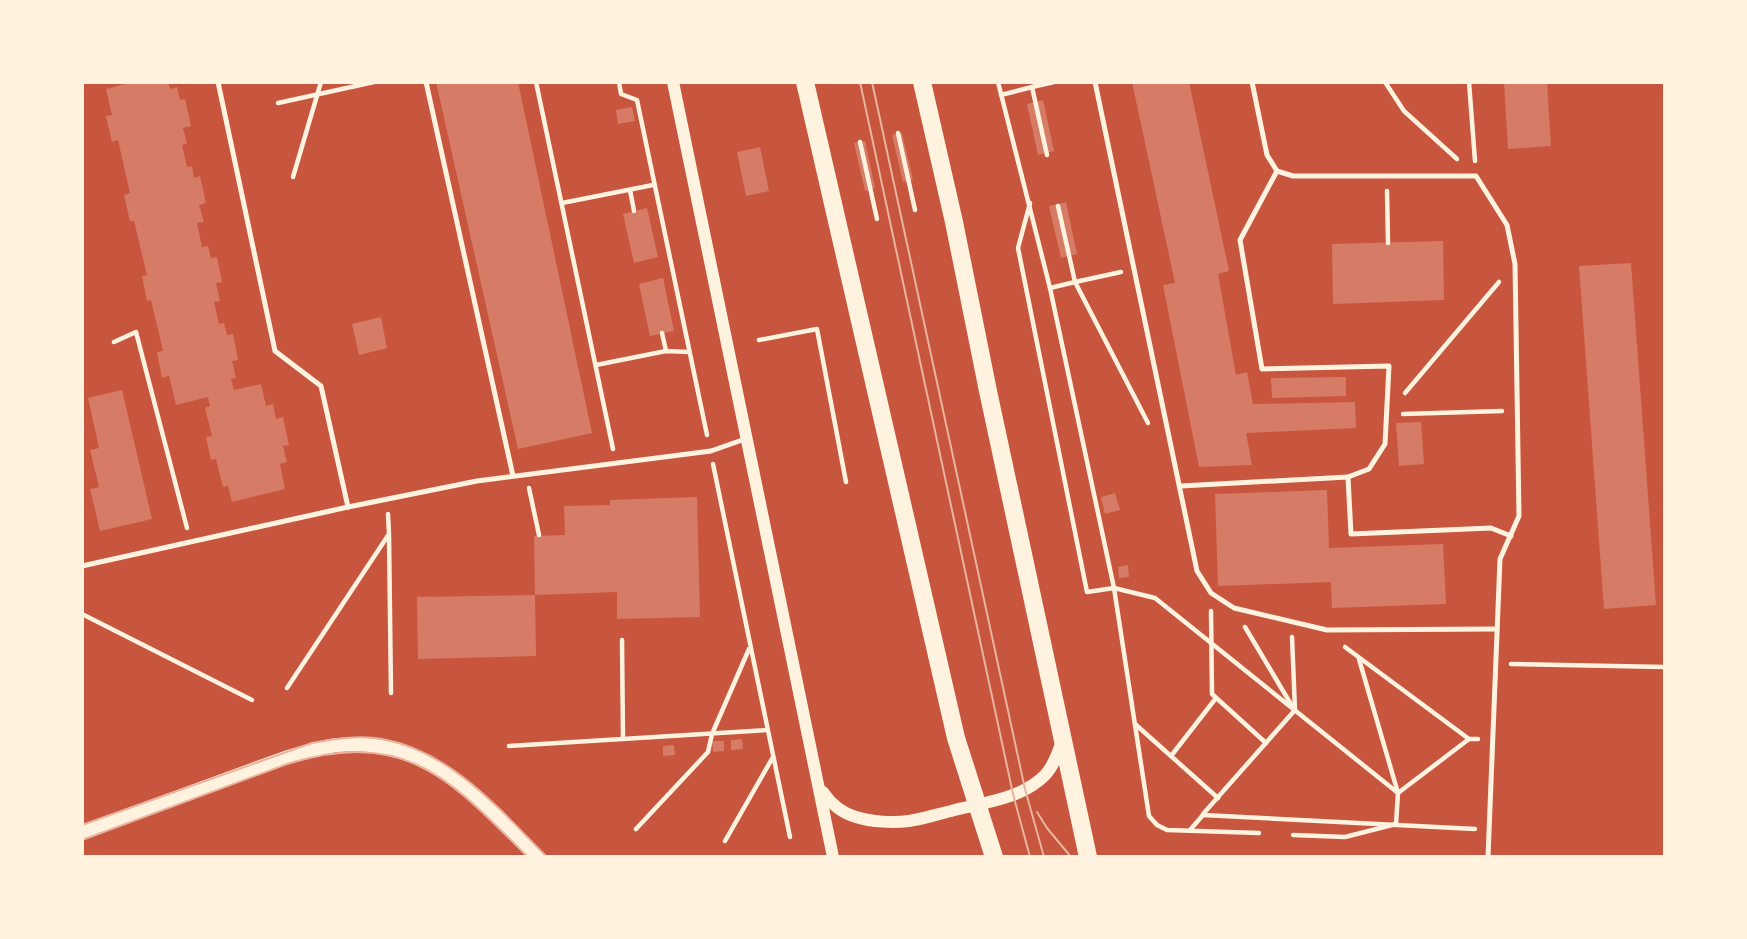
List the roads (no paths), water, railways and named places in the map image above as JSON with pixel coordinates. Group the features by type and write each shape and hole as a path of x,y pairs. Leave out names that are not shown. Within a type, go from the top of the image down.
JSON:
{"main road":[{"path":"805,82 956,738 994,857"},
{"path":"922,82 1088,857"},
{"path":"82,832 313,749 359,744 397,749 440,770 483,803 537,857"}],"street":[{"path":"673,82 833,857"},
{"path":"820,789 841,811 871,820 909,821 1013,794 1045,774 1057,757 1063,737"}],"lane":[{"path":"218,82 275,351 321,386 348,507"},
{"path":"426,82 513,476"},
{"path":"1095,82 1197,571 1211,593 1234,608 1326,630 1497,629"},
{"path":"1252,82 1267,155 1277,171 1293,176 1476,176 1507,225 1514,264 1519,516 1500,559 1488,857"},
{"path":"1181,486 1348,477 1369,469 1385,444 1389,366 1262,369 1240,240 1277,171"},
{"path":"82,566 388,499 513,476 711,451 746,439"},
{"path":"1348,477 1351,534 1491,528 1511,536"}],"tram line":[{"path":"860,82 1013,794 1030,857"},
{"path":"872,82 1025,789 1044,857"},
{"path":"82,825 312,743 364,737 407,746 452,769 492,802 547,857"},
{"path":"82,840 287,764 329,754 364,752 395,757 422,767 448,783 528,857"},
{"path":"1037,812 1071,857"}]}
